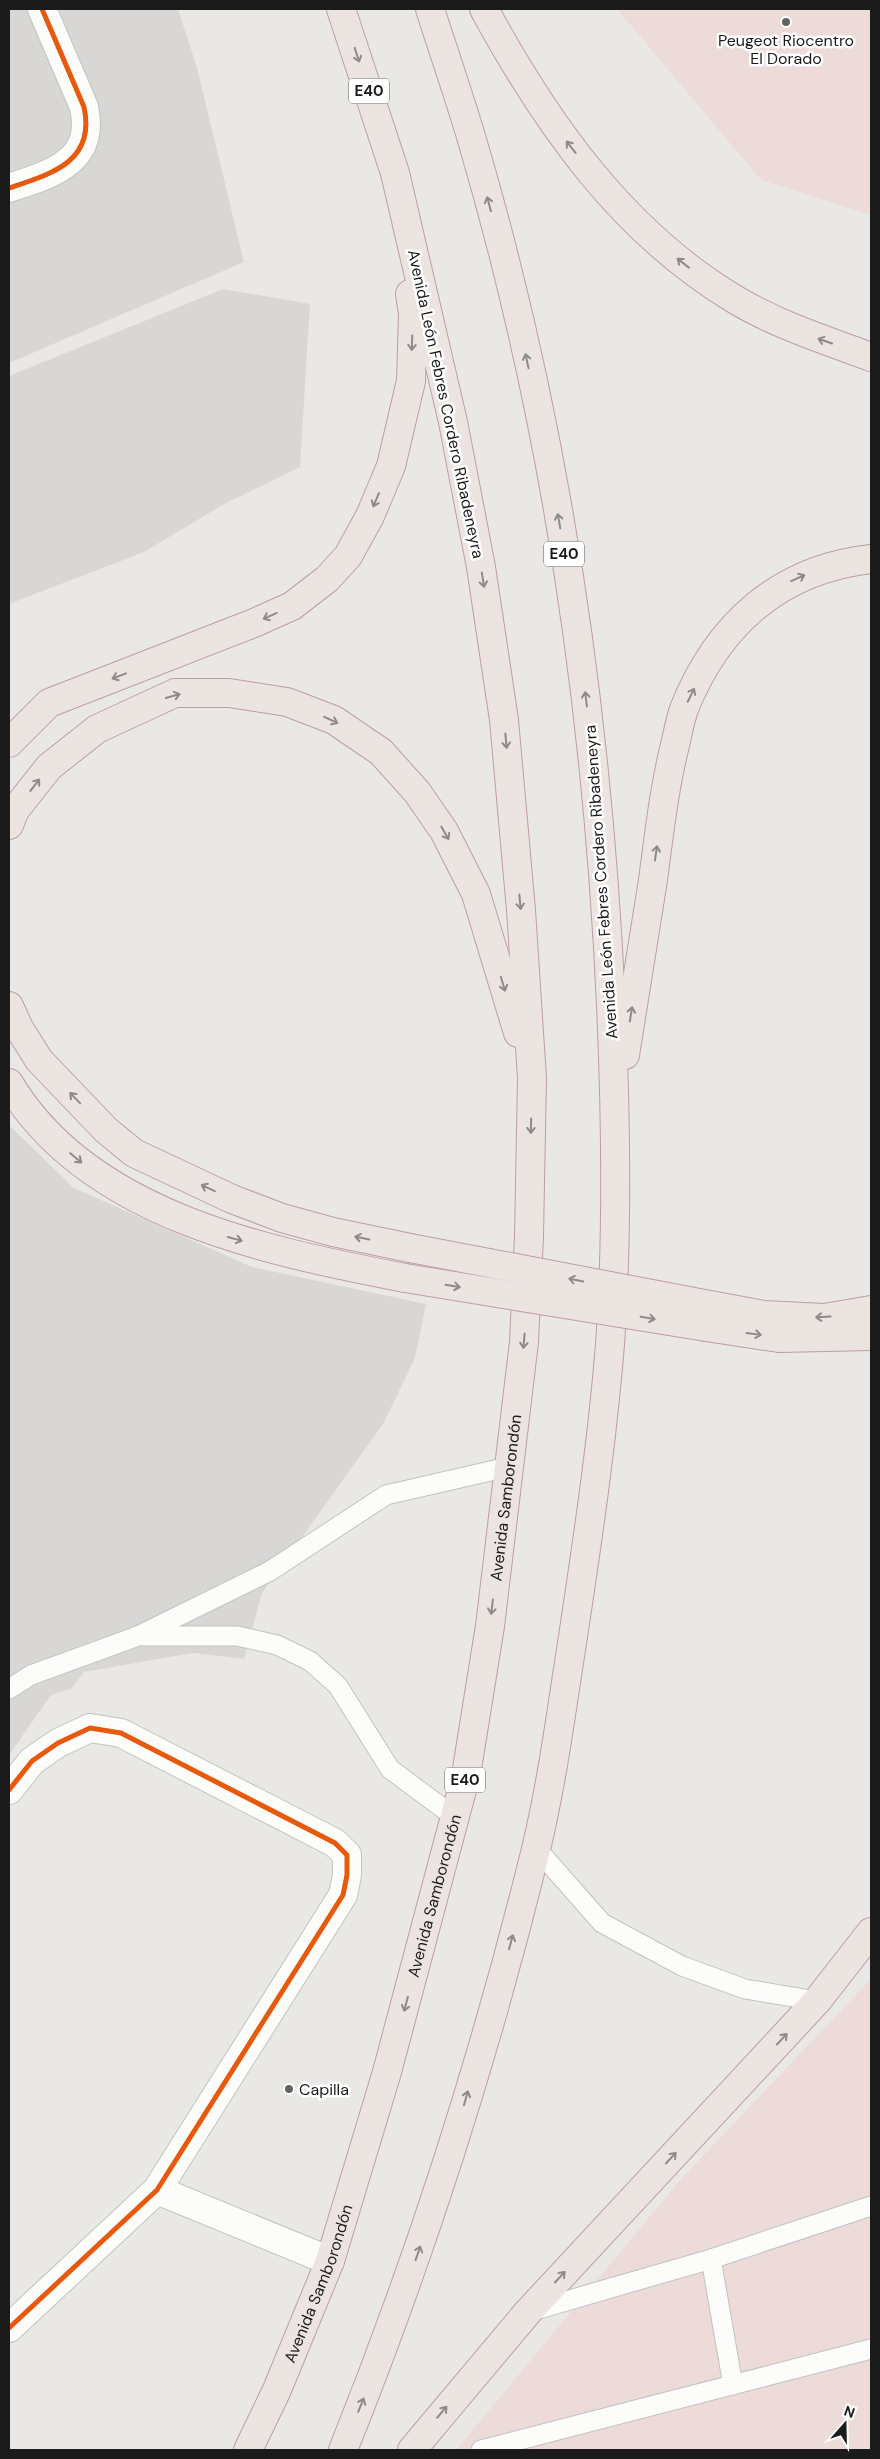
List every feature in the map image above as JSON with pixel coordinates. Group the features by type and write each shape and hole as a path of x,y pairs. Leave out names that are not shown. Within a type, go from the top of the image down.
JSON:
{"highway":[{"name":"Avenida León Febres Cordero Ribadeneyra","path":"341,9 395,173 453,422 490,624 504,720 532,1078"},
{"name":"Avenida León Febres Cordero Ribadeneyra","path":"430,9 472,141 513,296 547,453 577,627 596,772 608,935 615,1114"},
{"path":"484,9 528,86 558,132 612,199 667,251 737,300 802,332 871,357"},
{"path":"9,743 49,703 254,623 292,606 327,579 348,556 370,516 390,466 411,381 413,314 395,173"},
{"path":"615,1114 670,766 684,710 704,668 730,629 762,600 796,578 842,562 871,559"},
{"path":"9,825 15,810 49,767 97,729 175,693 229,693 287,702 334,720 381,752 417,792 444,831 476,894 532,1078"},
{"path":"9,1006 19,1028 39,1060 106,1130 134,1153 232,1199 282,1218 333,1232 708,1316 779,1338 871,1336"},
{"name":"Avenida Samborondón","path":"248,2450 276,2392 330,2261 387,2072 456,1818 466,1774 490,1626 524,1342 529,1236 532,1078"},
{"path":"9,1083 24,1109 77,1160 144,1202 226,1236 315,1260 405,1278 708,1316 764,1314 824,1318 871,1310"},
{"name":"E40","path":"343,2450 388,2337 432,2213 503,1971 536,1848 560,1725 579,1598 610,1347 614,1250 615,1114"},
{"path":"412,2450 527,2313 817,2001 871,1932"}],"street":[{"path":"9,188 59,169 82,146 86,135 87,124 84,107 42,9"},
{"path":"9,1790 32,1761 58,1743 90,1728 120,1733 335,1843 347,1855 347,1875 343,1895 157,2190 9,2328"},
{"path":"157,2190 330,2261"}],"lane":[{"path":"9,1689 32,1674 138,1636 270,1571 386,1495 508,1467"},
{"path":"138,1636 237,1636 277,1646 310,1661 338,1686 390,1769 456,1818"},
{"path":"536,1848 602,1923 682,1966 745,1989 817,2001"},
{"path":"527,2313 711,2259 871,2206"},
{"path":"711,2259 733,2384"},
{"path":"482,2450 871,2349"}],"shaded area":[{"path":"9,9 178,9 197,68 244,262 9,363"},
{"path":"617,9 871,9 871,215 761,180"},
{"path":"223,289 310,304 300,467 226,503 144,552 9,604 9,376"},
{"path":"9,1125 74,1188 252,1267 426,1304 415,1358 383,1424 262,1593 244,1659 193,1653 84,1672 71,1689 51,1695 9,1755"},
{"path":"871,1979 871,2450 456,2450 682,2178"}],"cycle path":[{"path":"9,188 54,171 67,163 77,153 83,141 86,126 84,107 42,9"},
{"path":"9,1790 32,1761 58,1743 90,1728 121,1733 335,1843 347,1855 347,1875 343,1895 157,2190 9,2328"}],"place":[{"name":"Peugeot Riocentro El Dorado","path":"786,22"},
{"name":"Capilla","path":"289,2089"}]}
